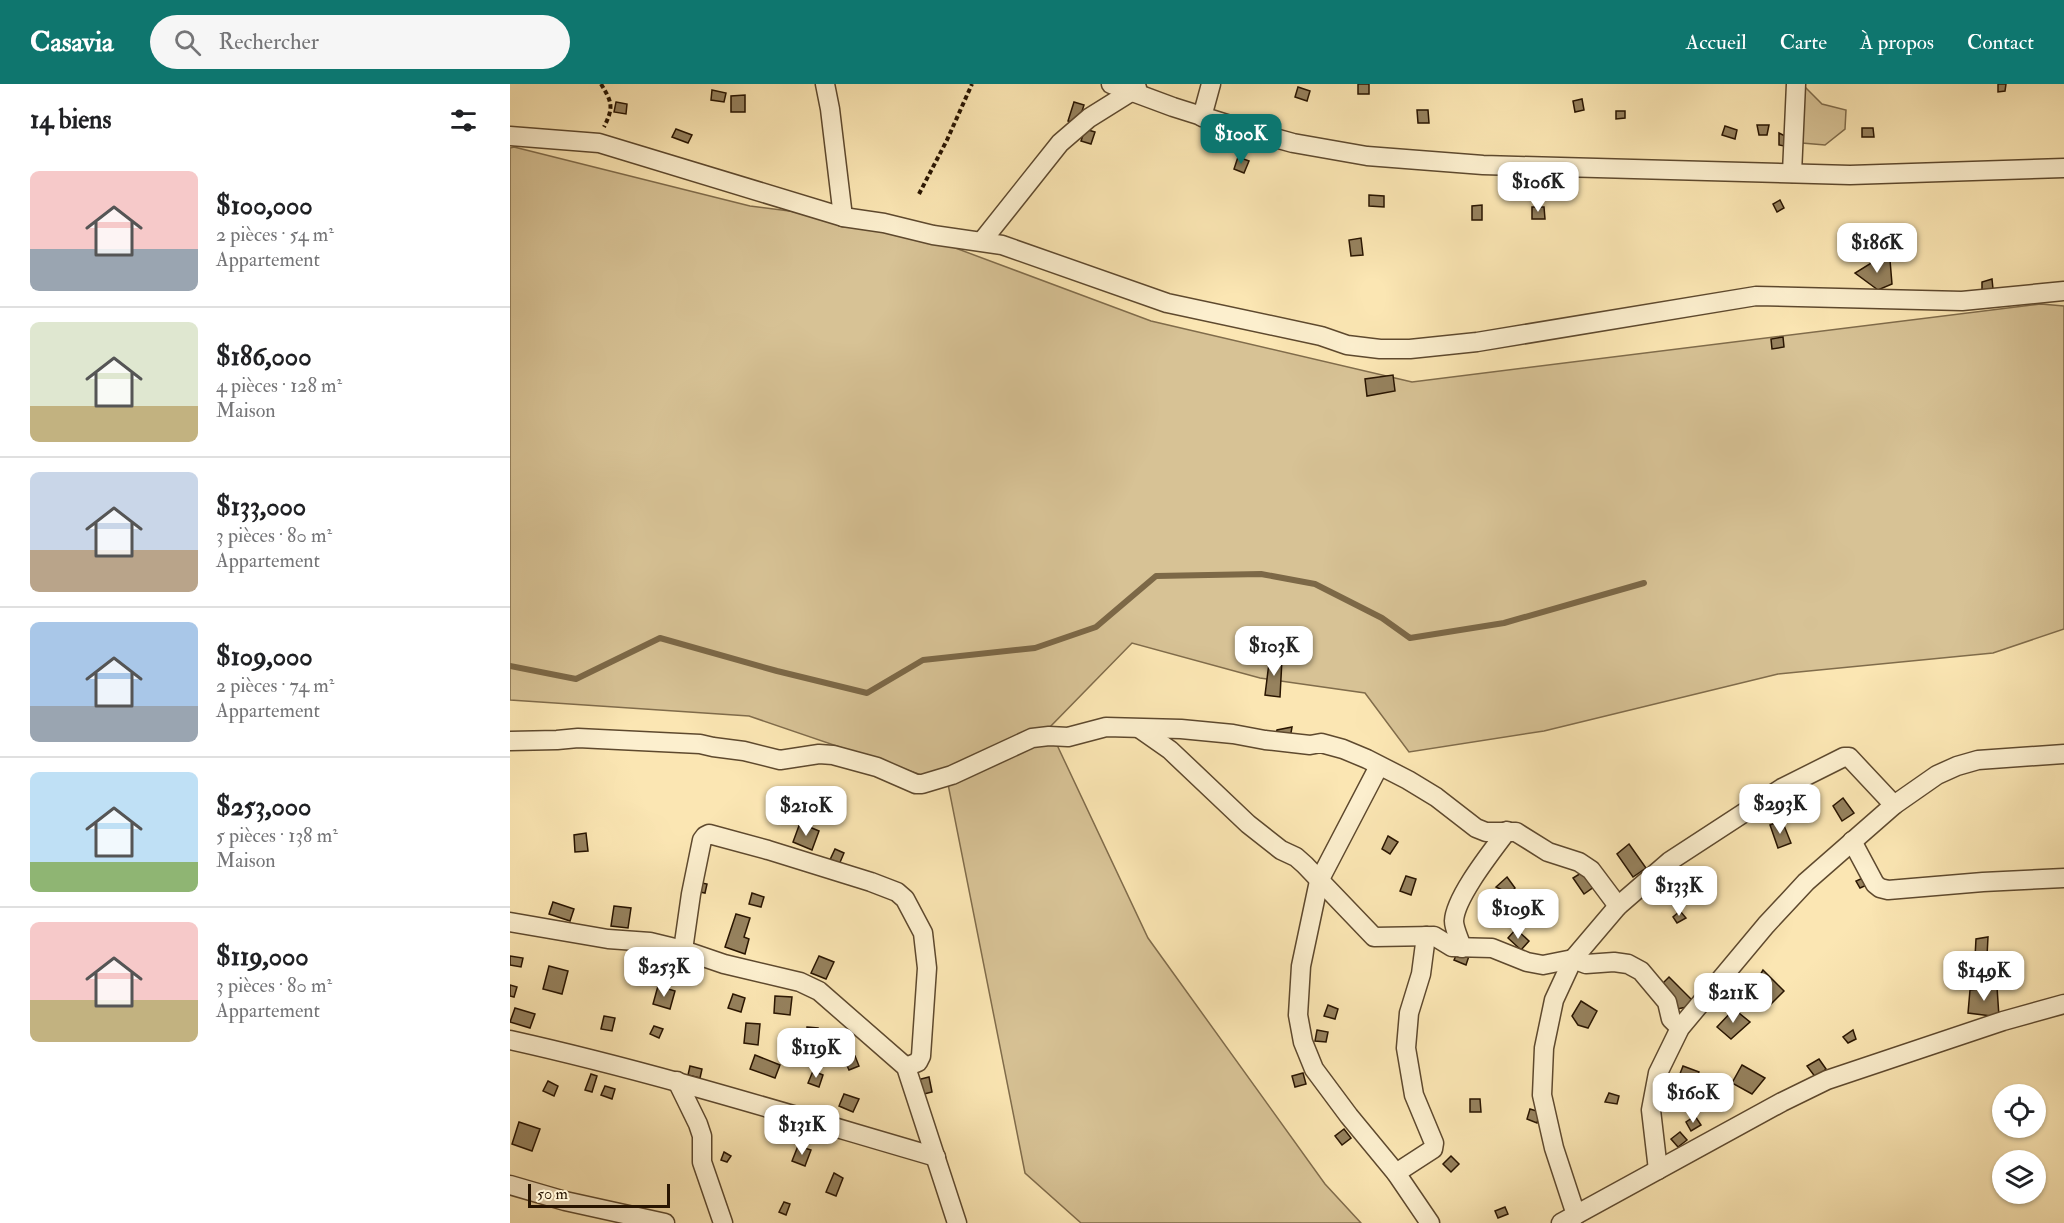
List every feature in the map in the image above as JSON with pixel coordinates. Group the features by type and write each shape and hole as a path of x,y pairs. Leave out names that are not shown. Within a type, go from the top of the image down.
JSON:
{"street":[{"path":"825,84 843,217"},
{"path":"1111,84 1137,88 1202,117 1293,143 1367,156 1483,165 1850,175 2064,168"},
{"path":"1202,117 1211,84"},
{"path":"1792,173 1796,84"},
{"path":"982,241 1060,143 1089,118 1137,88"},
{"path":"510,136 599,143 843,217 885,223 933,235 1002,245 1167,303 1321,336 1347,345 1380,349 1410,349 1477,342 1756,296 1962,301 2064,291"},
{"path":"510,741 578,738 700,744 780,760 819,754 877,767 916,784 952,775 1032,738 1068,737 1106,727 1191,730 1233,734 1277,742 1310,745 1321,743 1343,749 1436,797 1476,828 1486,832 1516,832 1548,852 1579,862 1591,870 1618,906"},
{"path":"1140,729 1170,750 1248,824 1281,850 1296,857 1374,937 1434,936 1452,946 1492,948 1527,962 1543,965 1573,959 1586,964 1614,962 1628,964 1641,971 1667,1002 1671,1019 1680,1028"},
{"path":"1658,1170 1651,1110 1658,1073 1680,1028 1774,916 1806,882 1894,805 1937,776 1957,766 1978,760 2064,754"},
{"path":"1894,805 1853,759 1849,756 1844,757 1782,788 1670,861 1618,906 1573,959 1554,1000 1544,1048 1542,1095 1569,1219 1782,1102 1827,1080 2003,1021 2064,1004"},
{"path":"1379,766 1318,881 1301,966 1298,1015 1303,1042 1314,1068 1349,1116 1396,1173 1430,1223"},
{"path":"1462,948 1454,923 1455,916 1477,873 1508,831"},
{"path":"683,950 702,840 709,834 768,850 897,892 905,899 923,933 927,969 921,1056 918,1062 906,1067"},
{"path":"1852,841 1875,884 1888,890 2064,878"},
{"path":"510,922 608,939 650,942 683,950 723,964 800,982 819,990 906,1067 957,1223"},
{"path":"1396,1173 1433,1149 1434,1143 1414,1095 1406,1048 1409,1013 1421,974 1426,936"},
{"path":"510,1040 594,1059 936,1157"},
{"path":"677,1082 702,1136 702,1162 723,1223"},
{"path":"510,1185 564,1201 665,1223"}],"path":[{"path":"597,129 604,127 611,114 611,100 601,84"},
{"path":"919,194 972,84"}],"shaded area":[{"path":"1805,87 1822,104 1846,110 1845,129 1825,145 1802,143"},
{"path":"514,147 750,206 891,224 1151,321 1412,382 2041,304 2064,306 2064,629 1993,653 1778,674 1544,731 1409,752 1365,693 1260,678 1132,643 1049,728 1148,938 1325,1184 1361,1223 1081,1223 1025,1173 948,784 749,716 510,700 510,148"}],"building":[{"path":"1358,84 1369,84 1369,94 1358,94"},
{"path":"1998,84 2006,84 2005,91 1998,92"},
{"path":"1298,87 1310,91 1307,101 1295,97"},
{"path":"712,90 726,93 724,102 711,100"},
{"path":"745,95 745,112 731,112 731,96"},
{"path":"1582,99 1584,110 1575,112 1573,101"},
{"path":"616,102 627,104 626,114 614,112"},
{"path":"1074,102 1084,105 1078,124 1068,121"},
{"path":"1417,110 1428,110 1429,123 1418,123"},
{"path":"1616,111 1625,111 1625,118 1616,119"},
{"path":"1757,125 1769,125 1767,135 1759,135"},
{"path":"1725,126 1737,130 1735,139 1722,135"},
{"path":"1862,128 1873,128 1874,137 1862,137"},
{"path":"676,129 692,135 688,143 672,137"},
{"path":"1085,129 1095,132 1091,144 1081,141"},
{"path":"1779,133 1785,136 1784,146 1779,145"},
{"path":"1238,157 1249,161 1244,173 1234,169"},
{"path":"1369,195 1384,196 1384,207 1369,206"},
{"path":"1780,200 1784,208 1777,212 1773,204"},
{"path":"1482,205 1482,220 1472,220 1472,206"},
{"path":"1532,207 1544,207 1545,219 1532,219"},
{"path":"1361,238 1363,255 1351,256 1349,240"},
{"path":"1876,260 1890,260 1892,284 1878,290 1855,273"},
{"path":"1992,279 1993,289 1982,294 1982,282"},
{"path":"1783,337 1784,347 1772,349 1771,339"},
{"path":"1393,375 1395,391 1367,396 1365,379"},
{"path":"1270,655 1282,659 1280,697 1265,695"},
{"path":"1292,727 1288,750 1272,748 1277,730"},
{"path":"1843,798 1854,813 1842,821 1833,806"},
{"path":"1778,822 1779,825 1783,823 1791,843 1778,848 1770,825"},
{"path":"800,823 819,831 812,850 793,842"},
{"path":"586,833 588,851 575,852 574,835"},
{"path":"1388,836 1398,842 1390,854 1382,849"},
{"path":"1629,844 1646,868 1633,877 1617,854"},
{"path":"835,849 844,853 838,867 829,862"},
{"path":"1586,870 1598,884 1584,894 1573,878"},
{"path":"1406,876 1416,879 1411,895 1400,891"},
{"path":"1507,877 1515,888 1510,894 1496,887"},
{"path":"1863,878 1867,885 1860,888 1856,881"},
{"path":"697,882 707,884 705,893 695,891"},
{"path":"752,893 764,897 761,907 749,904"},
{"path":"553,902 574,909 570,921 549,914"},
{"path":"614,906 631,908 628,928 611,926"},
{"path":"1680,911 1686,918 1677,923 1673,917"},
{"path":"736,914 750,918 744,937 749,939 745,954 725,947"},
{"path":"1516,929 1529,941 1521,950 1508,938"},
{"path":"1988,937 1987,956 1975,957 1976,939"},
{"path":"1458,951 1469,956 1466,965 1454,960"},
{"path":"510,956 523,958 521,967 510,965"},
{"path":"819,956 834,962 826,979 811,973"},
{"path":"630,957 638,960 635,966 627,963"},
{"path":"549,966 568,971 562,994 543,989"},
{"path":"1763,970 1784,991 1769,1006 1749,994"},
{"path":"1669,977 1692,1000 1687,1007 1677,1009 1652,994"},
{"path":"510,985 517,987 514,997 510,996"},
{"path":"658,986 675,991 670,1009 653,1004"},
{"path":"1997,987 1999,1017 1968,1013 1970,990"},
{"path":"733,994 745,998 741,1012 728,1008"},
{"path":"775,996 792,997 790,1015 774,1013"},
{"path":"1581,1001 1597,1011 1588,1028 1578,1025 1572,1016"},
{"path":"1328,1005 1338,1009 1335,1019 1324,1016"},
{"path":"515,1008 535,1014 530,1028 510,1022"},
{"path":"1734,1009 1750,1022 1731,1039 1717,1027"},
{"path":"604,1016 615,1018 612,1031 601,1029"},
{"path":"746,1023 760,1024 758,1045 744,1043"},
{"path":"654,1026 663,1029 659,1038 650,1034"},
{"path":"807,1027 818,1028 817,1036 807,1035"},
{"path":"1317,1030 1328,1032 1326,1042 1315,1041"},
{"path":"1853,1030 1856,1039 1848,1043 1843,1037"},
{"path":"755,1055 780,1065 775,1078 750,1069"},
{"path":"855,1056 859,1066 849,1070 845,1061"},
{"path":"1819,1059 1826,1069 1816,1078 1807,1066"},
{"path":"1742,1065 1765,1078 1752,1094 1732,1083"},
{"path":"690,1066 702,1069 700,1078 688,1075"},
{"path":"1683,1066 1699,1072 1694,1085 1678,1079"},
{"path":"813,1071 823,1075 819,1087 808,1083"},
{"path":"1303,1073 1306,1084 1295,1087 1292,1076"},
{"path":"591,1074 597,1076 592,1092 585,1090"},
{"path":"929,1077 932,1092 920,1095 917,1080"},
{"path":"548,1081 558,1086 554,1096 543,1091"},
{"path":"605,1086 615,1089 612,1099 601,1095"},
{"path":"1609,1093 1619,1096 1617,1104 1605,1102"},
{"path":"844,1094 859,1099 853,1112 839,1106"},
{"path":"1715,1097 1726,1100 1723,1111 1712,1108"},
{"path":"1470,1099 1480,1099 1481,1112 1470,1112"},
{"path":"1530,1109 1540,1112 1537,1123 1527,1119"},
{"path":"1695,1116 1701,1125 1691,1131 1686,1122"},
{"path":"519,1122 540,1129 532,1151 512,1144"},
{"path":"1344,1129 1351,1138 1342,1145 1335,1136"},
{"path":"1680,1132 1687,1140 1678,1147 1671,1139"},
{"path":"798,1146 811,1150 805,1166 792,1161"},
{"path":"724,1152 731,1156 727,1162 721,1160"},
{"path":"1451,1156 1459,1164 1451,1172 1443,1164"},
{"path":"834,1173 843,1178 836,1196 826,1192"},
{"path":"784,1202 790,1204 786,1215 779,1212"},
{"path":"1505,1207 1508,1214 1498,1218 1495,1211"}],"waterway":[{"path":"510,666 576,679 660,638 777,671 867,693 923,660 1035,648 1096,627 1156,576 1261,574 1315,584 1382,618 1410,638 1504,623 1644,583"}]}
